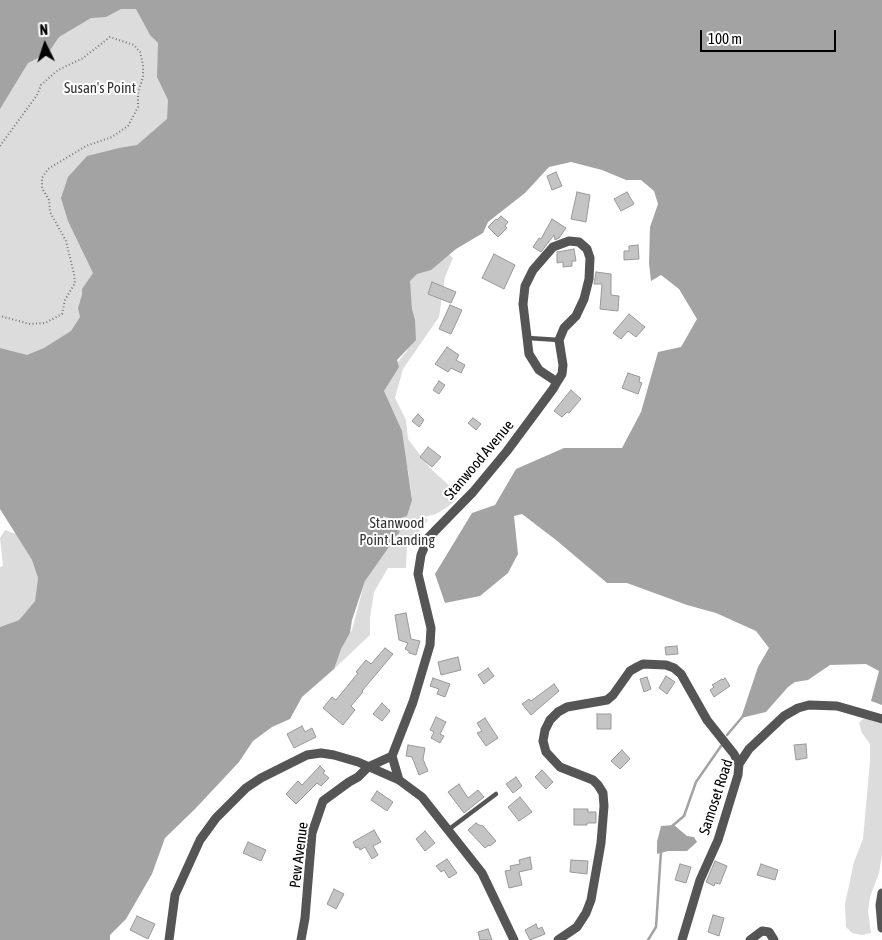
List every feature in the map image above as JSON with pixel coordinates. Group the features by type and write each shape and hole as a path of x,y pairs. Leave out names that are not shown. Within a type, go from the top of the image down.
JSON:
{"street":[{"path":"569,241 579,242 587,249 590,258 589,279 584,299 576,316 564,328 559,340 563,365 562,374 557,382 539,370 529,354 526,338 523,304 525,286 533,270 553,247 569,241"},
{"name":"Stanwood Avenue","path":"392,756 413,702 430,644 430,628 418,574 420,555 428,538 473,492 508,451 557,382"},
{"path":"558,940 577,927 586,913 591,900 601,843 604,806 603,793 593,780 560,767 546,752 545,730 550,720 558,712 567,707 607,700 613,695 630,671 637,666 643,664 666,665 674,668 681,674 707,720 734,754 739,764"},
{"name":"Samoset Road","path":"682,940 700,880 718,840 738,775 739,764 769,728 784,716 798,708 809,705 837,706 882,719"},
{"path":"169,940 175,895 200,840 216,818 246,788 307,755 321,753 334,755 400,780 422,797 482,873 514,940"},
{"path":"368,767 392,756 400,780"},
{"name":"Pew Avenue","path":"301,940 306,908 312,833 323,801 358,777 368,767"},
{"path":"882,893 880,905 882,928"},
{"path":"750,940 762,932 769,932 774,940"}],"lane":[{"path":"526,338 559,340"},
{"path":"448,830 496,794"}],"path":[{"path":"0,146 37,95 41,84 58,70 83,58 110,37 134,45 140,52 143,77 138,93 138,107 128,126 112,137 86,146 48,169 42,178 42,188 49,200 50,212 66,241 74,274 75,283 65,300 62,314 45,323 30,324 0,316"}],"green space":[{"name":"Susan's Point","path":"0,0 118,0 154,17 177,108 96,263 81,328 0,400"},
{"name":"Stanwood Point Landing","path":"444,249 453,258 445,277 439,317 403,369 395,398 406,420 408,439 430,468 454,490 457,499 436,514 424,517 428,520 407,546 406,568 388,568 374,592 370,618 370,635 334,669 339,651 352,630 383,512 412,497 408,470 384,392 390,371 407,351 414,334 409,276"},
{"path":"5,530 16,534 32,560 38,578 35,601 19,620 0,627 0,567 3,566 0,538"},
{"path":"864,718 882,724 882,855 868,911 871,933 862,935 852,933 846,927 845,904 854,862 863,839 870,761 870,744 862,733 859,723"}],"shaded area":[{"path":"0,0 882,0 882,705 871,701 879,671 866,664 830,665 808,680 795,682 788,687 766,712 741,718 758,667 769,648 756,631 716,613 687,605 627,583 607,583 522,514 514,516 518,554 508,573 480,596 445,603 435,574 472,513 495,505 516,469 564,448 622,448 641,412 658,352 681,347 697,319 679,289 661,275 651,281 649,263 650,227 658,204 654,191 641,180 626,180 602,170 571,162 549,167 525,193 488,222 483,233 456,249 431,270 417,274 410,281 416,340 397,360 399,367 384,391 402,431 412,500 407,516 394,520 383,516 384,526 400,531 365,581 352,620 350,633 341,649 334,669 302,697 290,719 272,727 253,741 239,762 165,838 152,874 126,919 110,935 110,940 0,940 0,627 19,620 35,601 38,578 32,560 0,509 0,348 27,355 44,348 71,331 80,317 78,308 82,289 93,273 68,221 61,198 68,177 87,156 137,145 167,119 168,100 157,77 158,43 150,35 136,9 121,9 106,17 91,18 59,37 48,53 28,63 0,109"},
{"path":"674,825 687,836 694,837 697,842 687,851 668,851 657,854 657,842 661,826"}],"building":[{"path":"556,172 562,186 552,190 547,176"},
{"path":"577,192 590,195 586,222 571,219"},
{"path":"627,192 634,204 621,211 614,199"},
{"path":"501,216 508,222 505,226 507,228 498,237 488,227"},
{"path":"552,219 566,228 559,238 555,240 554,235 541,252 533,247 539,238 541,239"},
{"path":"638,245 639,259 624,260 624,251 629,251 629,246"},
{"path":"574,249 576,261 572,261 572,266 563,267 563,262 557,263 557,252"},
{"path":"494,254 515,265 504,289 482,278"},
{"path":"596,272 611,274 611,295 619,296 618,311 600,309 602,284 594,284"},
{"path":"432,282 456,292 451,303 428,294"},
{"path":"450,305 462,310 451,334 439,329"},
{"path":"629,314 645,327 636,337 628,331 621,339 613,333"},
{"path":"447,347 459,355 456,360 465,365 461,373 451,368 448,372 435,364"},
{"path":"628,373 640,377 639,382 642,383 638,394 622,388"},
{"path":"439,381 445,385 439,394 433,390"},
{"path":"571,390 581,399 569,413 567,412 562,417 554,411"},
{"path":"418,414 424,420 419,427 412,421"},
{"path":"473,418 481,424 476,430 468,423"},
{"path":"428,447 441,457 432,467 420,457"},
{"path":"459,477 466,482 460,488 454,483"},
{"path":"406,613 411,639 420,641 416,655 409,653 405,649 408,643 399,640 395,615"},
{"path":"677,646 678,654 666,655 665,647"},
{"path":"385,648 393,654 351,706 355,710 343,725 323,708 332,697 336,700 366,660 371,664"},
{"path":"458,657 461,670 441,675 438,662"},
{"path":"488,668 494,676 484,684 478,675"},
{"path":"666,676 675,682 667,694 659,688"},
{"path":"647,677 651,689 644,692 640,679"},
{"path":"433,678 450,684 445,697 437,694 439,689 430,686"},
{"path":"725,678 730,686 714,697 710,690 714,687 712,685"},
{"path":"554,684 559,691 531,715 522,704 529,699 531,701"},
{"path":"382,703 390,711 382,721 373,714"},
{"path":"597,714 611,714 611,729 597,729"},
{"path":"436,717 446,722 440,734 444,736 440,743 431,738 434,732 430,730"},
{"path":"485,718 498,738 486,746 477,733 482,731 477,723"},
{"path":"302,726 305,732 312,728 316,737 294,748 287,734"},
{"path":"806,744 807,758 796,760 794,745"},
{"path":"408,745 425,748 423,759 428,771 419,775 412,757 406,756"},
{"path":"622,750 630,759 620,769 611,761"},
{"path":"320,766 325,771 323,773 329,778 321,786 317,783 296,804 286,794 298,781 302,785"},
{"path":"542,770 553,782 546,789 535,777"},
{"path":"516,777 522,786 513,793 506,784"},
{"path":"459,784 468,798 478,790 484,797 464,813 448,792"},
{"path":"377,791 393,802 387,811 371,800"},
{"path":"520,797 532,812 519,821 508,807"},
{"path":"574,809 588,809 588,812 596,812 596,823 574,825"},
{"path":"476,823 483,826 496,841 490,846 485,848 468,830"},
{"path":"374,830 381,842 373,846 378,855 372,859 365,847 360,850 358,847 356,848 353,842"},
{"path":"425,831 435,843 425,851 416,839"},
{"path":"248,842 266,850 261,861 243,853"},
{"path":"530,857 532,869 519,872 522,885 509,888 505,871 511,870 510,866 520,864 519,860"},
{"path":"447,859 457,873 449,878 444,870 441,872 436,866"},
{"path":"571,860 588,861 587,874 570,872"},
{"path":"715,861 727,866 720,884 715,883 714,886 706,882"},
{"path":"680,864 691,867 686,883 675,880"},
{"path":"761,864 778,870 775,880 757,875"},
{"path":"334,889 344,894 336,909 327,904"},
{"path":"713,915 724,918 719,936 708,932"},
{"path":"137,916 155,924 148,939 130,930"},
{"path":"536,924 538,929 542,927 545,934 530,940 525,930"},
{"path":"488,929 492,940 480,940 478,932"}],"waterway":[{"path":"727,735 744,715"},
{"path":"671,827 684,816 696,782 721,746"},
{"path":"648,940 656,927 661,851"}]}
